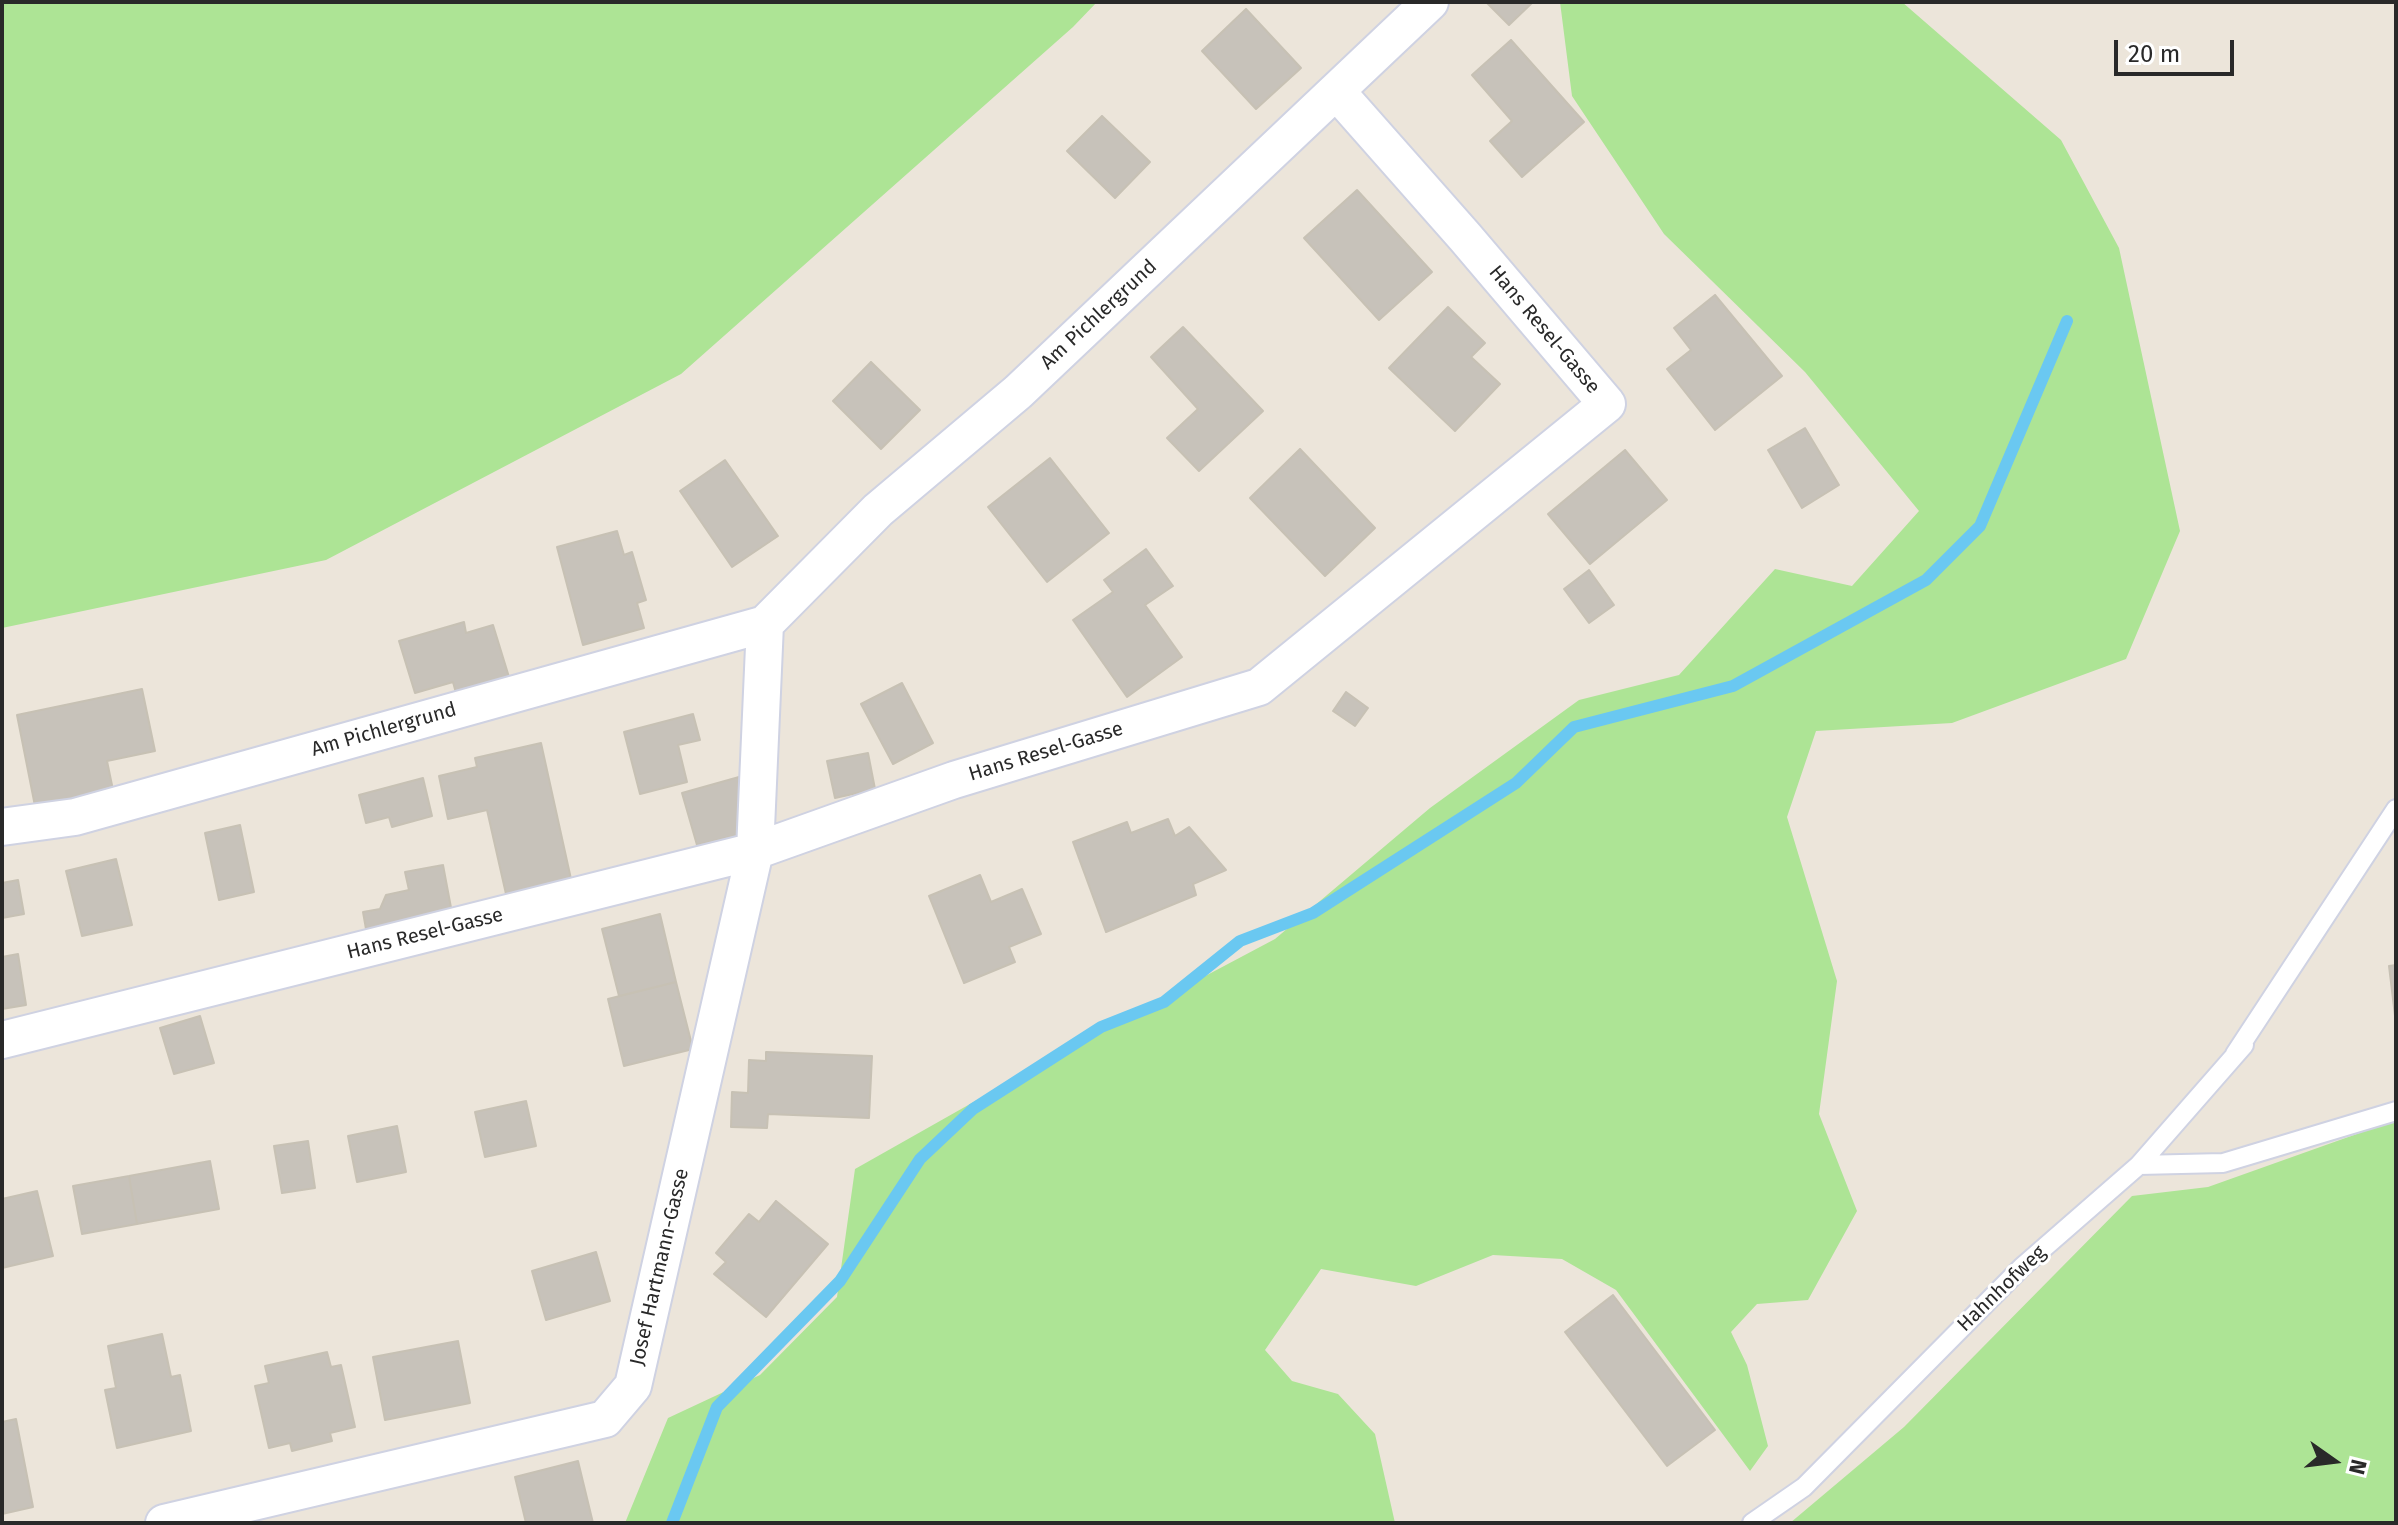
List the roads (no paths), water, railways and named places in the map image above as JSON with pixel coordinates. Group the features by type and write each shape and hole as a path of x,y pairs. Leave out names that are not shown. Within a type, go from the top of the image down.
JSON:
{"street":[{"name":"Am Pichlergrund","path":"2,827 75,817 765,624 878,510 1018,392 1430,2"},
{"name":"Hans Resel-Gasse","path":"2,1040 755,851 954,780 1259,687 1607,404 1337,92"},
{"path":"755,851 765,624"},
{"name":"Josef Hartmann-Gasse","path":"164,1523 605,1419 633,1386 755,851"}],"lane":[{"path":"2139,1165 2244,1043 2396,809"},
{"name":"Hahnhofweg","path":"1752,1523 1804,1487 2022,1267 2139,1165 2244,1045"},
{"path":"2139,1165 2223,1163 2396,1111"}],"waterway":[{"path":"672,1523 717,1407 840,1281 920,1159 973,1109 1101,1027 1164,1002 1240,941 1313,913 1516,783 1574,727 1733,686 1926,580 1980,526 2067,321"}]}
